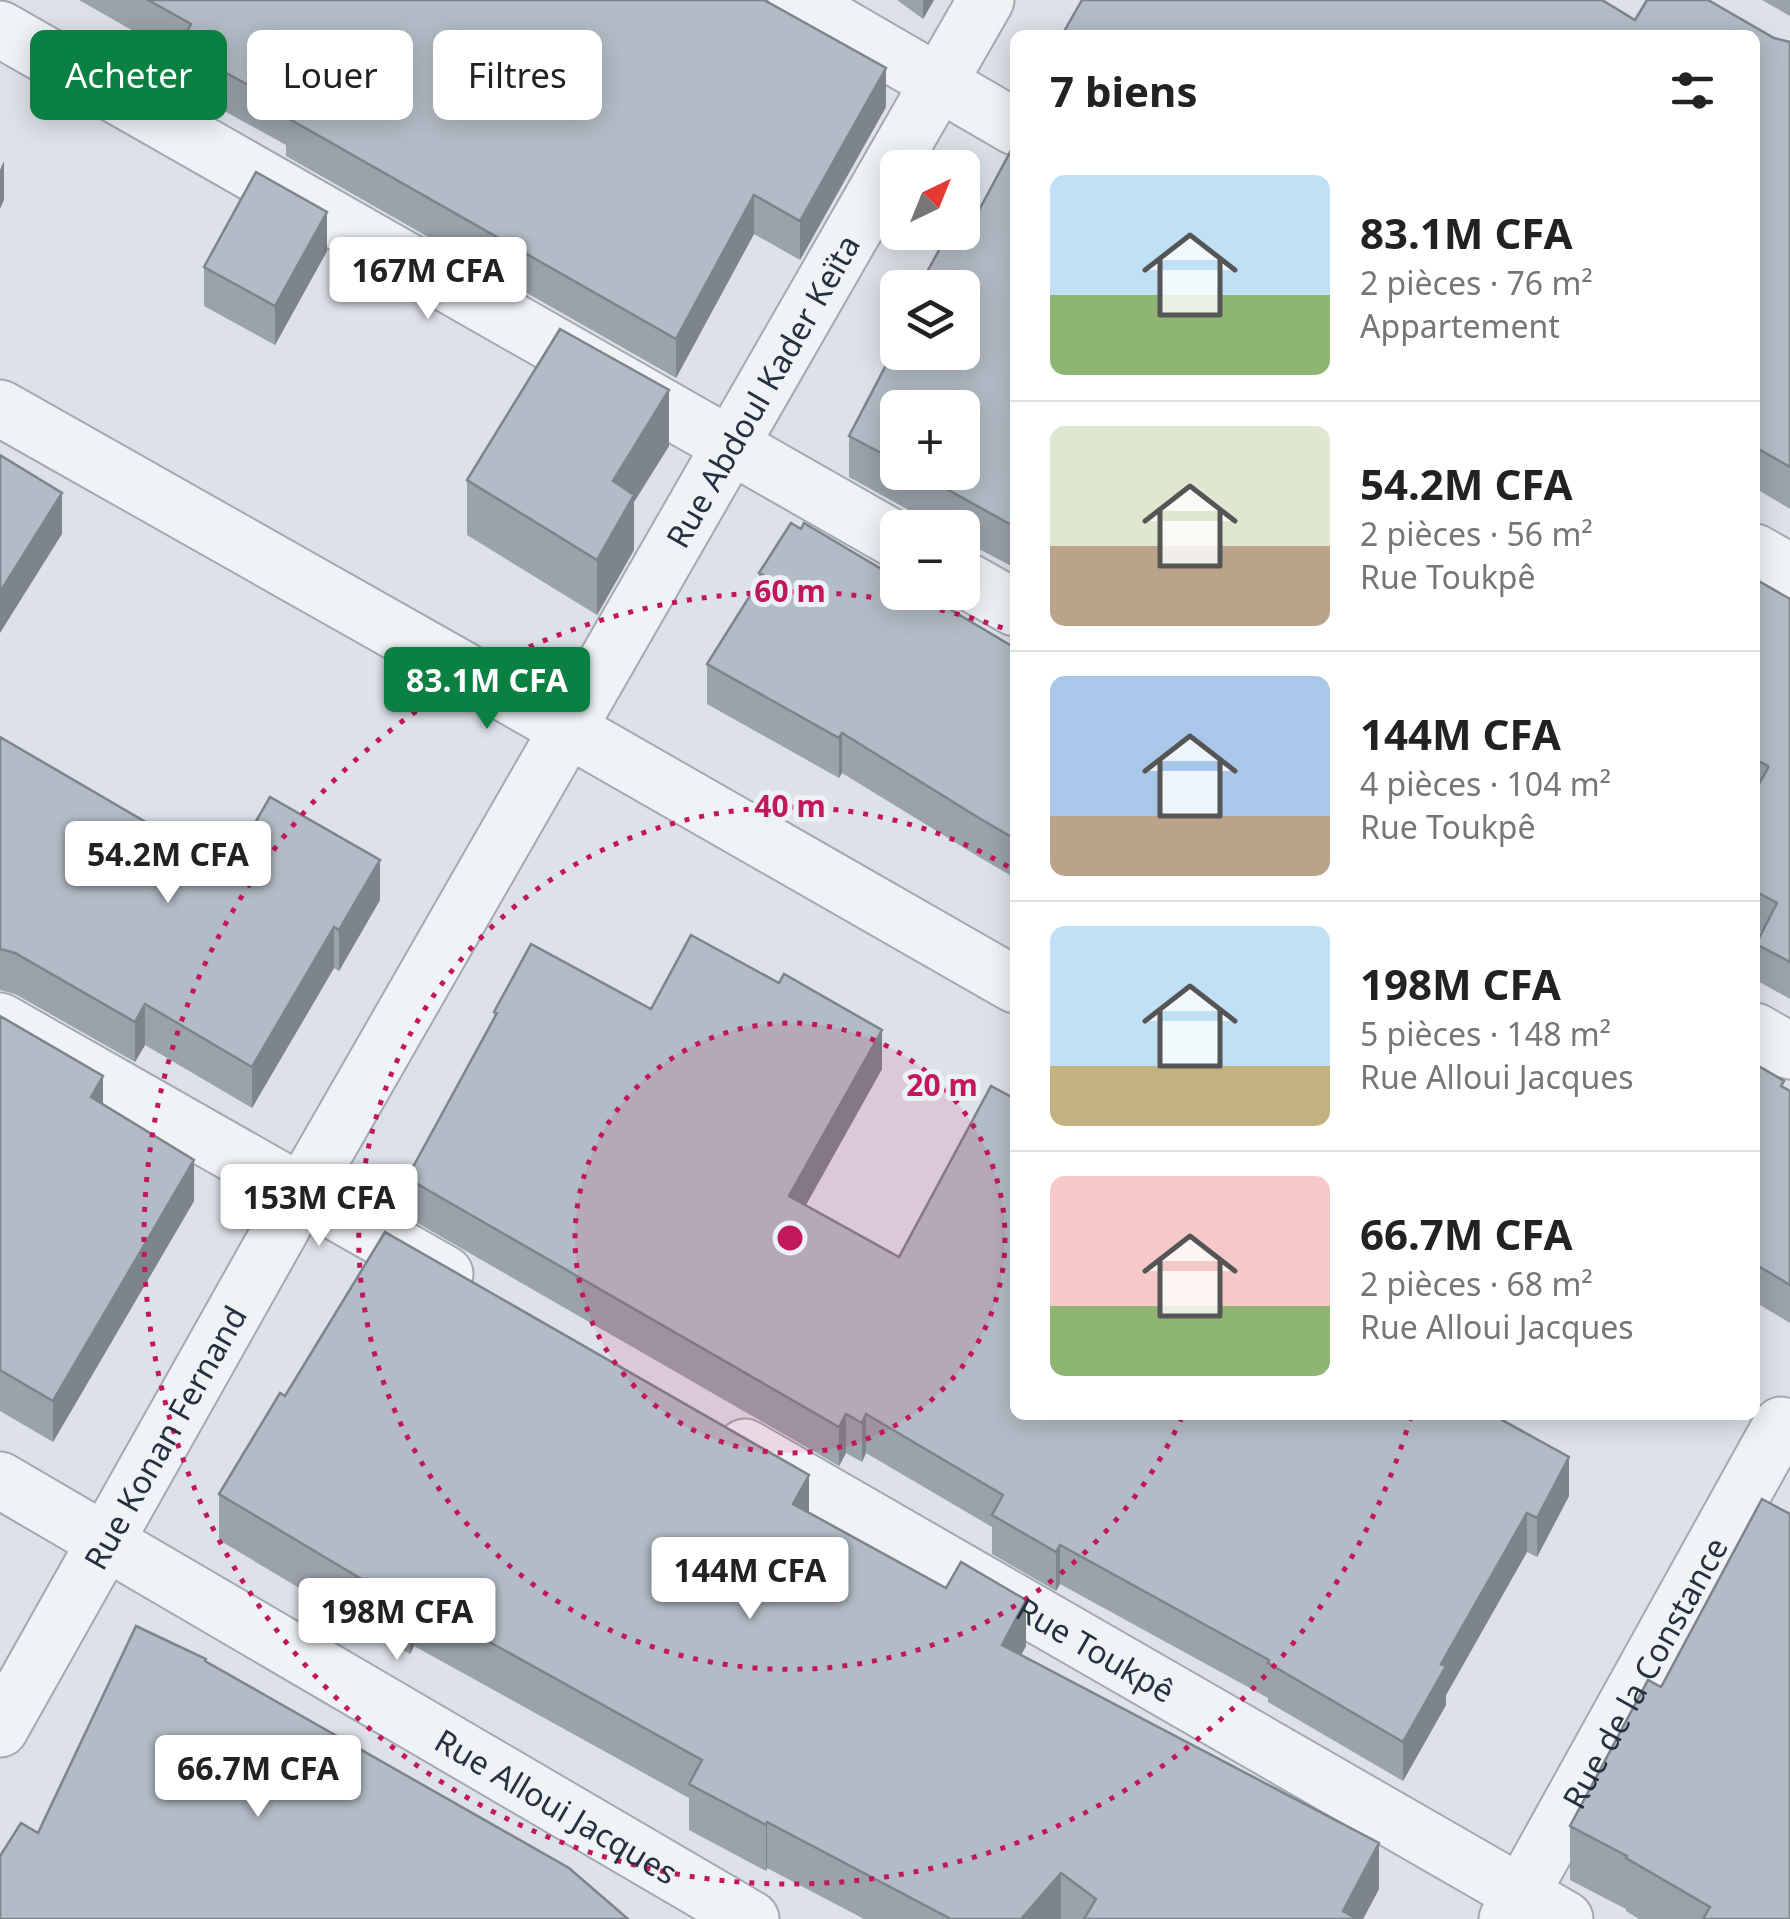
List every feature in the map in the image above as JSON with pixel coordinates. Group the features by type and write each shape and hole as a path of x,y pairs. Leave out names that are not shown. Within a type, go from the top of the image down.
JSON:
{"street":[{"path":"796,0 1010,124"},
{"name":"Rue Abdoul Kader Keïta","path":"568,729 986,0"},
{"path":"0,30 880,531"},
{"path":"0,408 1010,983"},
{"path":"1760,555 1790,572"},
{"path":"980,588 1010,605"},
{"name":"Rue Konan Fernand","path":"0,1730 104,1540 568,729"},
{"path":"0,1021 491,1301"},
{"path":"1760,1035 1790,1052"},
{"name":"Rue Toukpê","path":"697,1420 1532,1910"},
{"name":"Rue de la Constance","path":"1532,1910 1775,1422"},
{"name":"Rue Alloui Jacques","path":"0,1480 751,1919"}],"building":[{"path":"148,0 764,0 886,68 800,221 754,195 676,339 291,120 413,120 413,30 247,30 247,84 227,73 227,30 188,30 191,24"},
{"path":"1082,0 1602,0 1635,20 1647,0 1708,0 1774,38 1790,42 1790,467 1760,450 1760,30 1065,30"},
{"path":"1010,152 1010,524 948,490 980,490 980,390 880,390 880,452 849,436 883,370 980,370 980,270 928,270 939,250 980,250 980,208"},
{"path":"256,172 327,212 275,306 204,267"},
{"path":"560,329 669,390 613,481 634,495 597,560 467,480"},
{"path":"0,455 62,493 0,592"},
{"path":"791,523 801,529 804,523 880,568 880,610 951,610 1010,645 1010,836 842,733 839,738 707,664 763,575 759,573"},
{"path":"1760,582 1790,599 1790,962 1760,946 1760,936 1777,903 1760,894 1760,782 1768,766 1760,762"},
{"path":"0,737 228,870 270,797 380,860 339,930 334,927 252,1067 145,1004 135,1022 15,953 0,949"},
{"path":"691,935 779,983 784,974 882,1030 789,1196 899,1257 991,1086 1010,1096 1010,1420 1502,1420 1569,1457 1537,1518 1527,1513 1441,1664 1446,1666 1403,1742 1268,1663 1269,1660 1060,1545 1056,1552 992,1515 1003,1495 866,1414 862,1423 846,1414 839,1427 407,1178 531,944 651,1009"},
{"path":"0,1016 103,1076 91,1097 194,1160 53,1401 0,1370"},
{"path":"1760,1067 1784,1081 1781,1086 1790,1091 1790,1285 1760,1267"},
{"path":"385,1232 809,1475 793,1504 946,1588 961,1562 1026,1600 1002,1645 1379,1843 1343,1911 1357,1919 1084,1919 1096,1899 1061,1873 1021,1919 949,1919 689,1784 702,1760 414,1600 410,1608 219,1494 280,1393 285,1396"},
{"path":"1762,1499 1790,1514 1790,1919 1703,1919 1710,1907 1570,1826 1648,1680 1661,1687"},
{"path":"136,1626 206,1659 569,1868 628,1919 0,1919 0,1856 21,1823 38,1833"}]}
